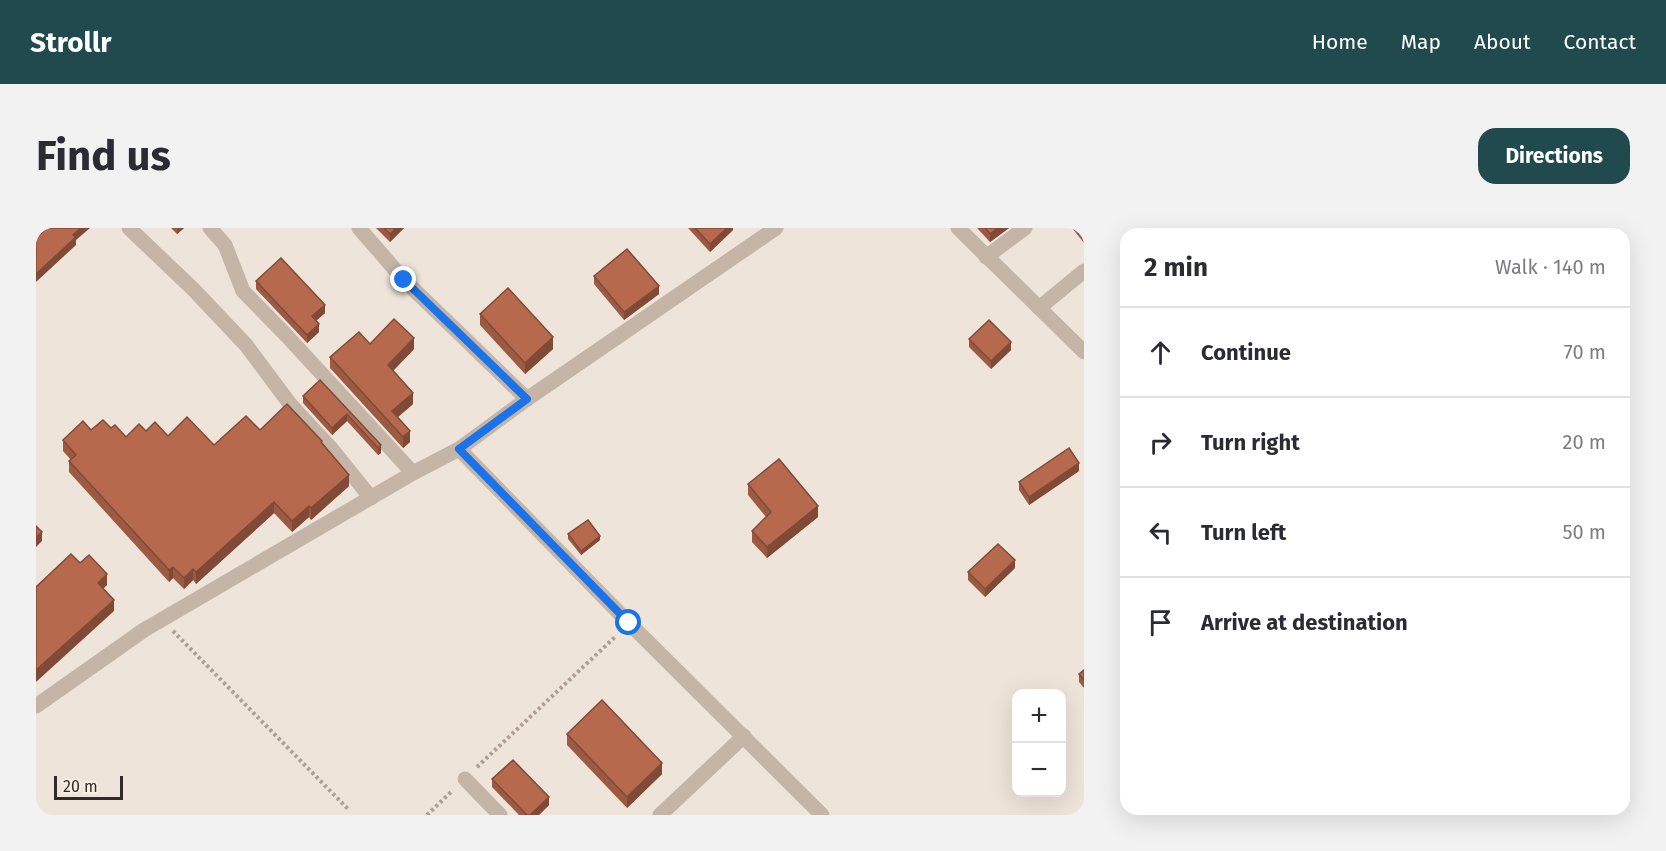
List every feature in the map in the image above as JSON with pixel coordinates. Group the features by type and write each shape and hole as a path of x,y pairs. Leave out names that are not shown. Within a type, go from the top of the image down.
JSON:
{"street":[{"path":"129,228 194,290 246,345 290,404 330,447 371,498"},
{"path":"210,228 225,244 243,291 413,473"},
{"path":"359,228 404,280 527,399"},
{"path":"36,706 144,630 413,473 459,449 527,399 776,228"},
{"path":"958,228 1084,352"},
{"path":"986,257 1025,228"},
{"path":"1039,308 1084,271"},
{"path":"459,449 629,623 822,815"},
{"path":"660,815 744,736"},
{"path":"465,779 500,815"}],"path":[{"path":"162,620 348,809"},
{"path":"427,815 629,623"}],"building":[{"path":"47,228 81,228 73,235 76,237 36,274 36,238"},
{"path":"384,228 396,228 390,234"},
{"path":"695,228 727,228 710,244"},
{"path":"985,228 998,228 990,234"},
{"path":"1078,228 1084,228 1084,236"},
{"path":"627,249 659,286 624,312 594,276"},
{"path":"281,258 325,305 312,316 319,324 307,335 256,281"},
{"path":"508,288 553,337 525,363 480,314"},
{"path":"394,319 414,338 388,365 413,393 392,411 410,431 403,437 330,357 359,332 370,344"},
{"path":"989,320 1011,342 991,361 969,339"},
{"path":"320,380 381,445 378,448 347,414 332,428 303,396"},
{"path":"287,404 322,441 349,475 311,508 309,506 292,521 274,502 196,572 193,569 184,578 173,567 169,570 69,461 76,455 63,440 83,421 91,430 103,420 111,428 115,425 126,437 139,424 146,431 155,422 168,436 187,417 214,445 246,416 260,430"},
{"path":"1069,448 1079,463 1029,497 1019,482"},
{"path":"779,459 818,506 767,547 752,531 771,512 748,484"},
{"path":"588,520 600,536 581,551 568,534"},
{"path":"36,526 42,532 36,537"},
{"path":"998,544 1015,560 985,589 968,572"},
{"path":"71,554 80,563 89,555 107,574 98,583 114,600 36,670 36,587"},
{"path":"1084,670 1084,680 1079,674"},
{"path":"602,700 662,763 627,797 567,734"},
{"path":"513,760 549,797 530,815 527,815 492,779"}],"route":[{"path":"404,280 527,399 459,449 629,623"}]}
